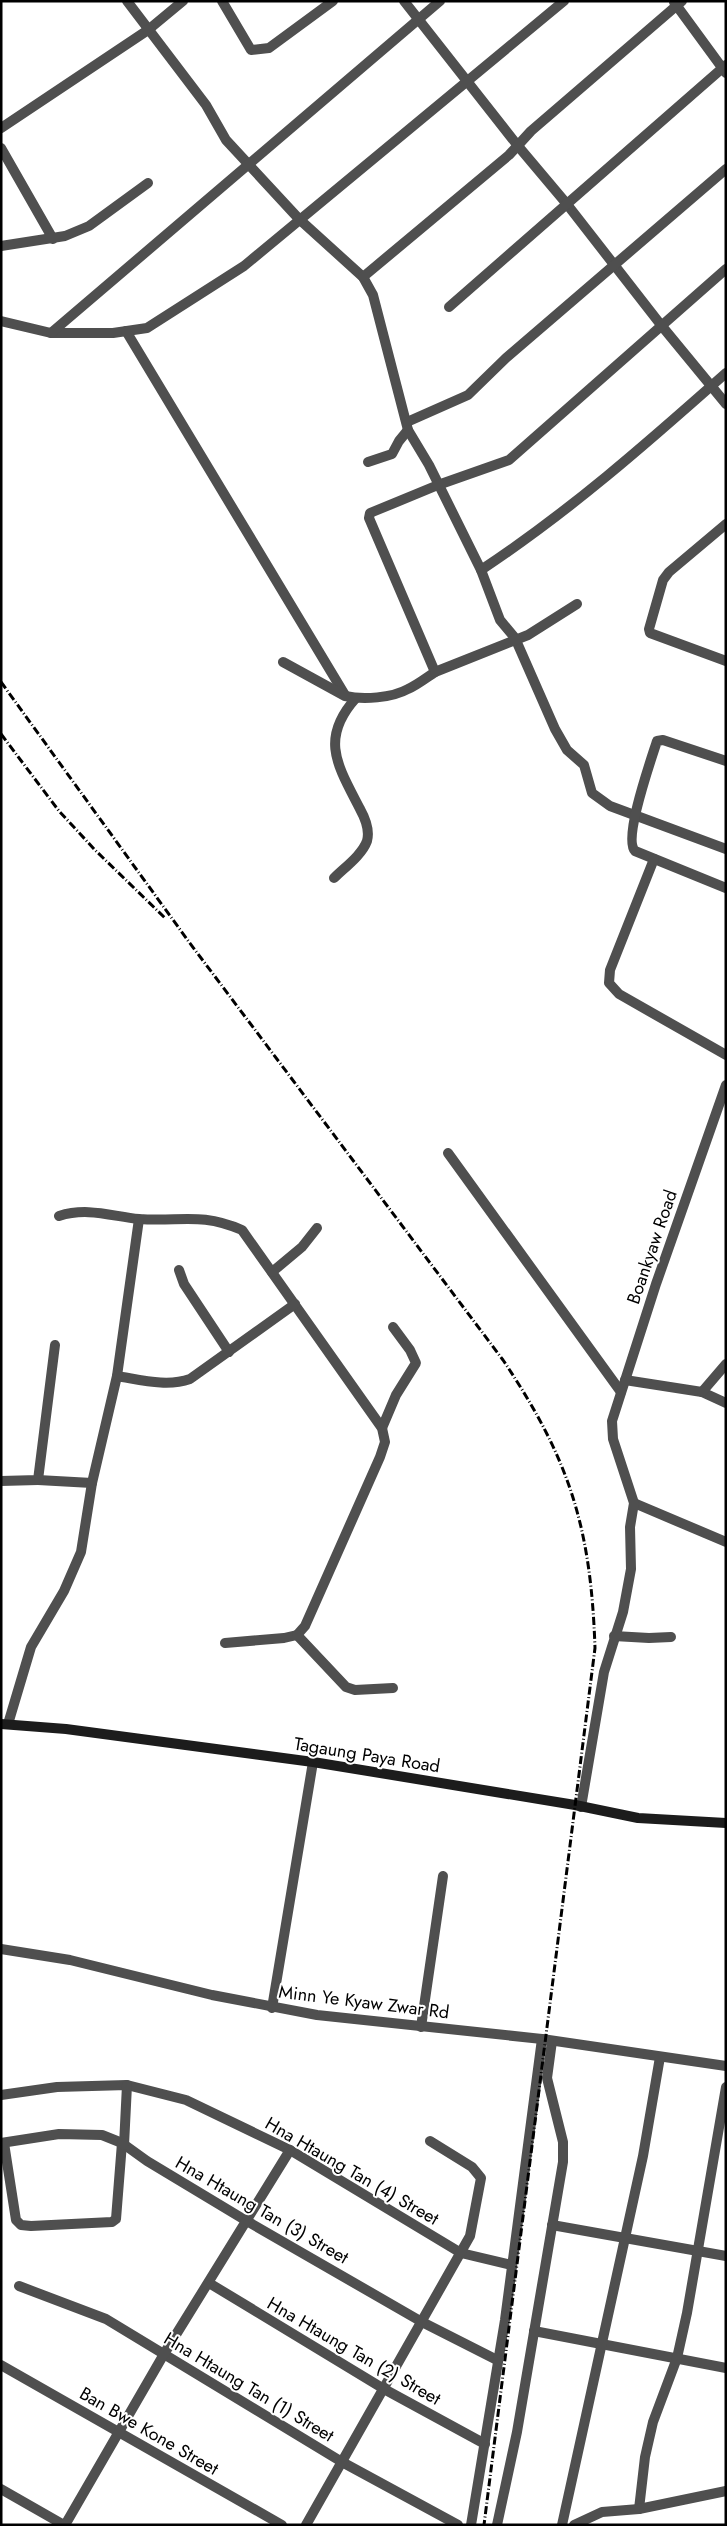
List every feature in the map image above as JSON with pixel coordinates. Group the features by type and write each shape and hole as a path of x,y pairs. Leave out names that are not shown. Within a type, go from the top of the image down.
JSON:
{"main road":[{"name":"Tagaung Paya Road","path":"5,1724 66,1729 313,1762 581,1806 638,1818 726,1823"}],"street":[{"path":"127,1 206,105 226,140 250,163 299,219 363,277 373,295 407,426 481,570 500,620 515,638 555,729 567,750 584,766 592,793 610,806 635,817 726,850"},
{"path":"1,128 148,30 183,1"},
{"path":"222,1 251,50 269,48 333,1"},
{"path":"404,1 726,404"},
{"path":"51,333 440,1"},
{"path":"1,322 51,333 126,331 147,328 244,266 564,1"},
{"path":"363,277 518,146 531,131 678,3 724,69 566,203 449,307"},
{"path":"1,148 22,181 53,239"},
{"path":"368,462 392,454 407,426 468,395 506,358 726,169"},
{"path":"1,246 53,239 89,226 148,182"},
{"path":"435,672 368,518 373,510 509,460 726,269"},
{"path":"126,331 351,697"},
{"path":"481,570 528,539 587,494 726,373"},
{"path":"726,524 669,572 663,580 649,629 650,633 726,661"},
{"path":"283,662 351,697 376,697 407,690 435,672 515,638 528,635 578,604"},
{"path":"334,878 364,848 368,839 364,817 335,758 336,732 351,697"},
{"path":"726,761 663,740 657,741 635,817 631,848 634,851 726,888"},
{"path":"654,859 610,970 609,984 620,994 726,1055"},
{"name":"Boankyaw Road","path":"634,1503 613,1439 612,1422 624,1380 726,1085"},
{"path":"448,1153 621,1392"},
{"path":"59,1216 81,1211 111,1213 139,1219 200,1218 224,1222 242,1230 382,1428 385,1442 380,1458 311,1616 297,1636 225,1643"},
{"path":"5,1724 31,1647 64,1591 81,1552 92,1483 117,1376 139,1219"},
{"path":"272,1272 302,1247 317,1228"},
{"path":"179,1270 184,1284 228,1352"},
{"path":"117,1376 178,1383 190,1379 295,1304"},
{"path":"382,1428 396,1395 416,1363 410,1350 393,1327"},
{"path":"38,1480 55,1344"},
{"path":"702,1392 726,1364"},
{"path":"624,1380 702,1392 726,1403"},
{"path":"1,1481 38,1480 92,1483"},
{"path":"581,1806 597,1707 614,1636 628,1590 631,1569 630,1526 634,1503 726,1542"},
{"path":"297,1636 346,1687 354,1690 393,1688"},
{"path":"614,1636 671,1637"},
{"path":"272,2008 313,1762"},
{"path":"421,2027 443,1876"},
{"name":"Minn Ye Kyaw Zwar Rd","path":"1,1949 70,1960 272,2008 421,2027 542,2039 726,2066"},
{"path":"471,2525 485,2444 542,2039"},
{"path":"497,2525 517,2432 563,2162 562,2142 547,2078 552,2041"},
{"path":"562,2525 643,2156 660,2056"},
{"path":"2,2143 16,2220 21,2225 112,2222 116,2218 127,2085"},
{"name":"Hna Htaung Tan (4) Street","path":"1,2095 57,2087 127,2085 186,2100 290,2150 461,2253 511,2265"},
{"path":"639,2509 645,2457 653,2422 677,2358 700,2251 726,2087"},
{"name":"Hna Htaung Tan (3) Street","path":"2,2143 59,2134 102,2134 123,2144 172,2177 422,2322 497,2360"},
{"path":"306,2525 470,2236 481,2178 472,2167 430,2141"},
{"path":"1,2489 65,2525 164,2354 245,2220 290,2150"},
{"path":"552,2225 624,2236 726,2256"},
{"name":"Hna Htaung Tan (2) Street","path":"208,2284 384,2389 485,2444"},
{"name":"Hna Htaung Tan (1) Street","path":"19,2286 106,2319 342,2462 458,2525"},
{"path":"534,2331 726,2368"},
{"name":"Ban Bwe Kone Street","path":"1,2365 117,2433 282,2525"},
{"path":"574,2525 602,2512 639,2509 726,2491"}],"railway":[{"path":"1,682 189,942 503,1360 545,1430 573,1496 588,1566 593,1605 595,1648 484,2525"},
{"path":"1,734 59,811 95,850 166,919"}]}
